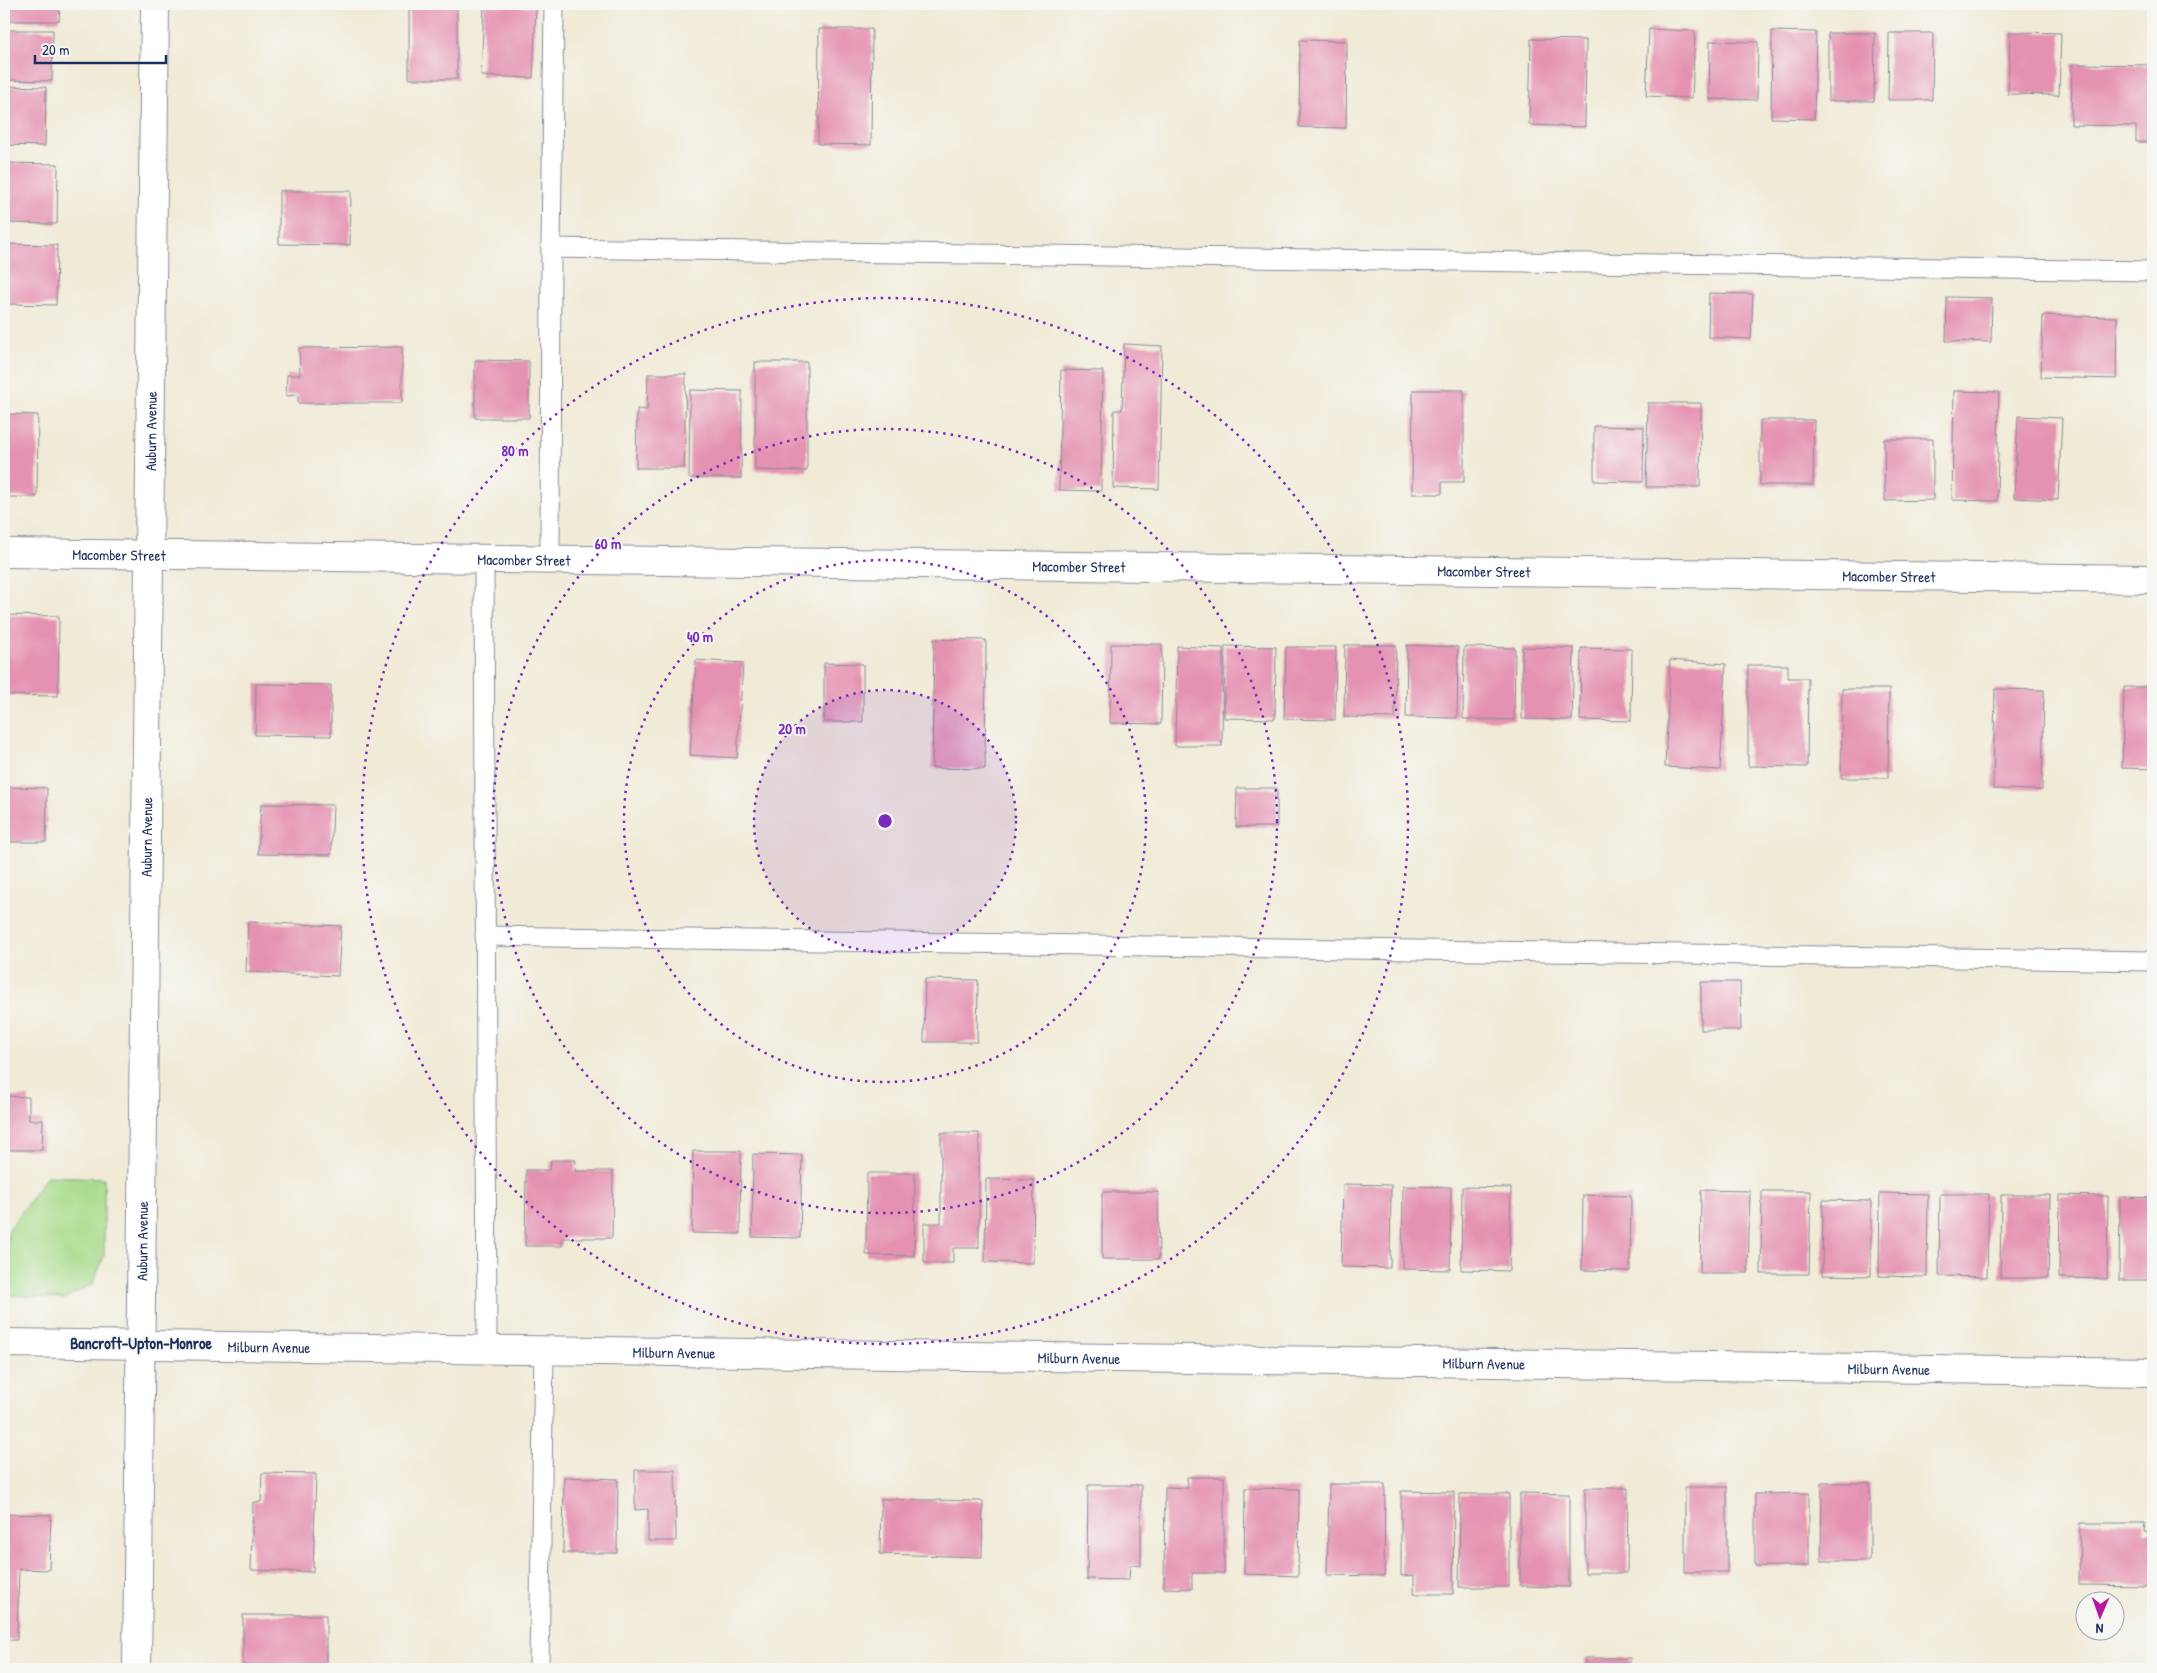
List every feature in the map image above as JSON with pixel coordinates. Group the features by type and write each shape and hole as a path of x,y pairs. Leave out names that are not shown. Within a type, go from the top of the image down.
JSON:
{"street":[{"name":"Auburn Avenue","path":"137,1669 155,4"},
{"name":"Macomber Street","path":"4,553 2153,579"},
{"name":"Milburn Avenue","path":"4,1343 2153,1372"}],"lane":[{"path":"550,560 554,4"},
{"path":"551,248 2153,271"},
{"path":"484,559 487,1349"},
{"path":"485,936 2153,961"},
{"path":"539,1669 544,1350"}],"green space":[{"path":"47,1176 104,1178 104,1256 93,1284 64,1299 10,1295 8,1231"}],"building":[{"path":"4,4 60,4 59,21 4,21"},
{"path":"409,5 457,5 457,79 409,79"},
{"path":"484,5 536,7 533,78 481,76"},
{"path":"819,29 872,29 871,145 818,144"},
{"path":"1649,29 1695,31 1692,98 1646,96"},
{"path":"4,30 53,30 52,81 4,80"},
{"path":"1772,31 1816,32 1814,119 1771,118"},
{"path":"2010,32 2061,33 2059,95 2008,94"},
{"path":"1828,33 1875,33 1874,101 1828,101"},
{"path":"1889,33 1933,33 1932,100 1888,100"},
{"path":"1531,39 1586,40 1585,127 1529,125"},
{"path":"1300,40 1347,41 1346,128 1299,127"},
{"path":"1710,41 1758,42 1757,100 1709,99"},
{"path":"2072,64 2153,65 2153,142 2136,142 2136,126 2071,125"},
{"path":"4,86 46,87 45,146 4,145"},
{"path":"4,163 58,164 57,224 4,223"},
{"path":"279,191 351,191 350,245 279,244"},
{"path":"4,244 57,245 56,305 4,304"},
{"path":"1709,293 1753,294 1751,339 1708,337"},
{"path":"1947,297 1992,298 1991,342 1946,341"},
{"path":"2043,315 2117,317 2116,379 2041,377"},
{"path":"1124,344 1162,346 1159,489 1113,488 1114,410 1122,410"},
{"path":"402,347 402,403 298,403 298,395 286,396 287,375 300,375 299,348"},
{"path":"475,360 529,361 529,418 475,418"},
{"path":"755,362 807,362 807,471 755,470"},
{"path":"1061,370 1103,371 1101,491 1059,490"},
{"path":"648,374 686,374 684,468 636,468 637,409 647,410"},
{"path":"690,390 742,391 741,478 689,478"},
{"path":"1413,390 1464,390 1464,482 1442,482 1442,494 1412,494"},
{"path":"1954,391 1999,392 1997,501 1952,500"},
{"path":"1648,403 1701,403 1700,487 1646,487"},
{"path":"4,414 38,415 37,497 4,497"},
{"path":"2018,416 2062,418 2058,500 2014,498"},
{"path":"1760,420 1814,420 1813,485 1760,485"},
{"path":"1594,426 1644,427 1643,482 1594,481"},
{"path":"1884,439 1933,439 1933,500 1885,501"},
{"path":"4,615 59,616 58,696 4,695"},
{"path":"934,639 986,640 985,769 932,768"},
{"path":"1111,644 1162,644 1161,724 1110,723"},
{"path":"1345,645 1396,645 1395,718 1344,717"},
{"path":"1407,645 1458,647 1457,718 1406,717"},
{"path":"1177,646 1223,648 1222,746 1175,746"},
{"path":"1225,646 1276,647 1275,719 1224,718"},
{"path":"1286,647 1336,647 1335,720 1284,719"},
{"path":"1464,647 1515,648 1514,720 1463,719"},
{"path":"1522,647 1574,648 1572,720 1522,719"},
{"path":"1581,648 1632,649 1631,721 1580,720"},
{"path":"696,660 743,663 737,758 690,755"},
{"path":"1670,660 1726,664 1720,770 1665,767"},
{"path":"824,663 863,664 863,722 824,722"},
{"path":"1748,665 1788,665 1788,678 1808,678 1807,767 1748,766"},
{"path":"256,684 331,685 331,736 255,735"},
{"path":"2124,687 2153,687 2153,769 2122,768"},
{"path":"1842,689 1889,689 1888,778 1841,778"},
{"path":"1995,689 2044,690 2042,790 1993,789"},
{"path":"4,787 47,788 46,842 4,842"},
{"path":"1237,788 1277,788 1277,827 1236,827"},
{"path":"261,804 333,805 331,855 258,854"},
{"path":"248,922 341,926 338,976 246,972"},
{"path":"925,979 978,980 977,1042 924,1042"},
{"path":"1701,982 1740,982 1741,1030 1701,1030"},
{"path":"4,1096 29,1097 29,1120 43,1120 42,1150 4,1150"},
{"path":"941,1133 979,1133 979,1248 953,1248 953,1263 924,1263 924,1223 941,1223"},
{"path":"693,1151 741,1151 740,1234 692,1233"},
{"path":"753,1154 802,1155 800,1238 752,1237"},
{"path":"551,1160 576,1160 575,1171 613,1171 612,1238 562,1238 562,1246 525,1246 526,1170 550,1170"},
{"path":"867,1173 915,1173 914,1256 866,1255"},
{"path":"986,1179 1034,1180 1033,1263 985,1262"},
{"path":"1343,1184 1391,1185 1390,1268 1341,1267"},
{"path":"1403,1186 1451,1187 1450,1270 1402,1269"},
{"path":"1462,1187 1511,1188 1509,1271 1461,1270"},
{"path":"1701,1190 1750,1191 1748,1273 1700,1273"},
{"path":"1762,1191 1811,1191 1809,1274 1761,1274"},
{"path":"1102,1192 1158,1192 1159,1259 1102,1259"},
{"path":"1880,1193 1928,1194 1927,1277 1879,1276"},
{"path":"1940,1194 1989,1194 1987,1277 1939,1276"},
{"path":"1583,1195 1631,1196 1630,1271 1582,1270"},
{"path":"2001,1195 2050,1195 2048,1278 2000,1278"},
{"path":"2060,1195 2108,1196 2107,1279 2059,1278"},
{"path":"2120,1197 2153,1198 2153,1280 2119,1280"},
{"path":"1823,1200 1871,1201 1871,1276 1822,1275"},
{"path":"635,1470 675,1470 676,1541 648,1541 648,1509 635,1510"},
{"path":"262,1473 316,1474 313,1572 251,1570 253,1502 261,1502"},
{"path":"564,1477 618,1479 617,1553 563,1553"},
{"path":"1187,1477 1224,1477 1224,1573 1192,1573 1192,1589 1164,1588 1165,1487 1188,1488"},
{"path":"1822,1483 1870,1483 1870,1561 1821,1561"},
{"path":"1329,1484 1385,1484 1384,1576 1327,1575"},
{"path":"1088,1485 1141,1485 1141,1566 1130,1565 1129,1580 1087,1579"},
{"path":"1685,1487 1727,1487 1727,1572 1685,1572"},
{"path":"1245,1488 1299,1489 1298,1576 1244,1574"},
{"path":"1585,1488 1628,1488 1627,1573 1585,1573"},
{"path":"1401,1491 1454,1492 1453,1594 1414,1594 1414,1575 1401,1576"},
{"path":"1520,1493 1569,1494 1569,1587 1520,1586"},
{"path":"1809,1493 1809,1566 1755,1566 1755,1494"},
{"path":"1460,1494 1509,1494 1509,1587 1459,1587"},
{"path":"881,1499 983,1501 982,1557 880,1554"},
{"path":"4,1514 51,1515 49,1570 19,1569 17,1640 4,1640"},
{"path":"2080,1523 2145,1523 2144,1532 2153,1532 2153,1586 2079,1585"},
{"path":"243,1615 326,1615 326,1668 243,1668"},
{"path":"1585,1658 1630,1658 1630,1669 1585,1669"},
{"path":"4,1664 8,1664 8,1669 4,1669"}],"district":[{"name":"Bancroft-Upton-Monroe","path":"141,1343"}]}
